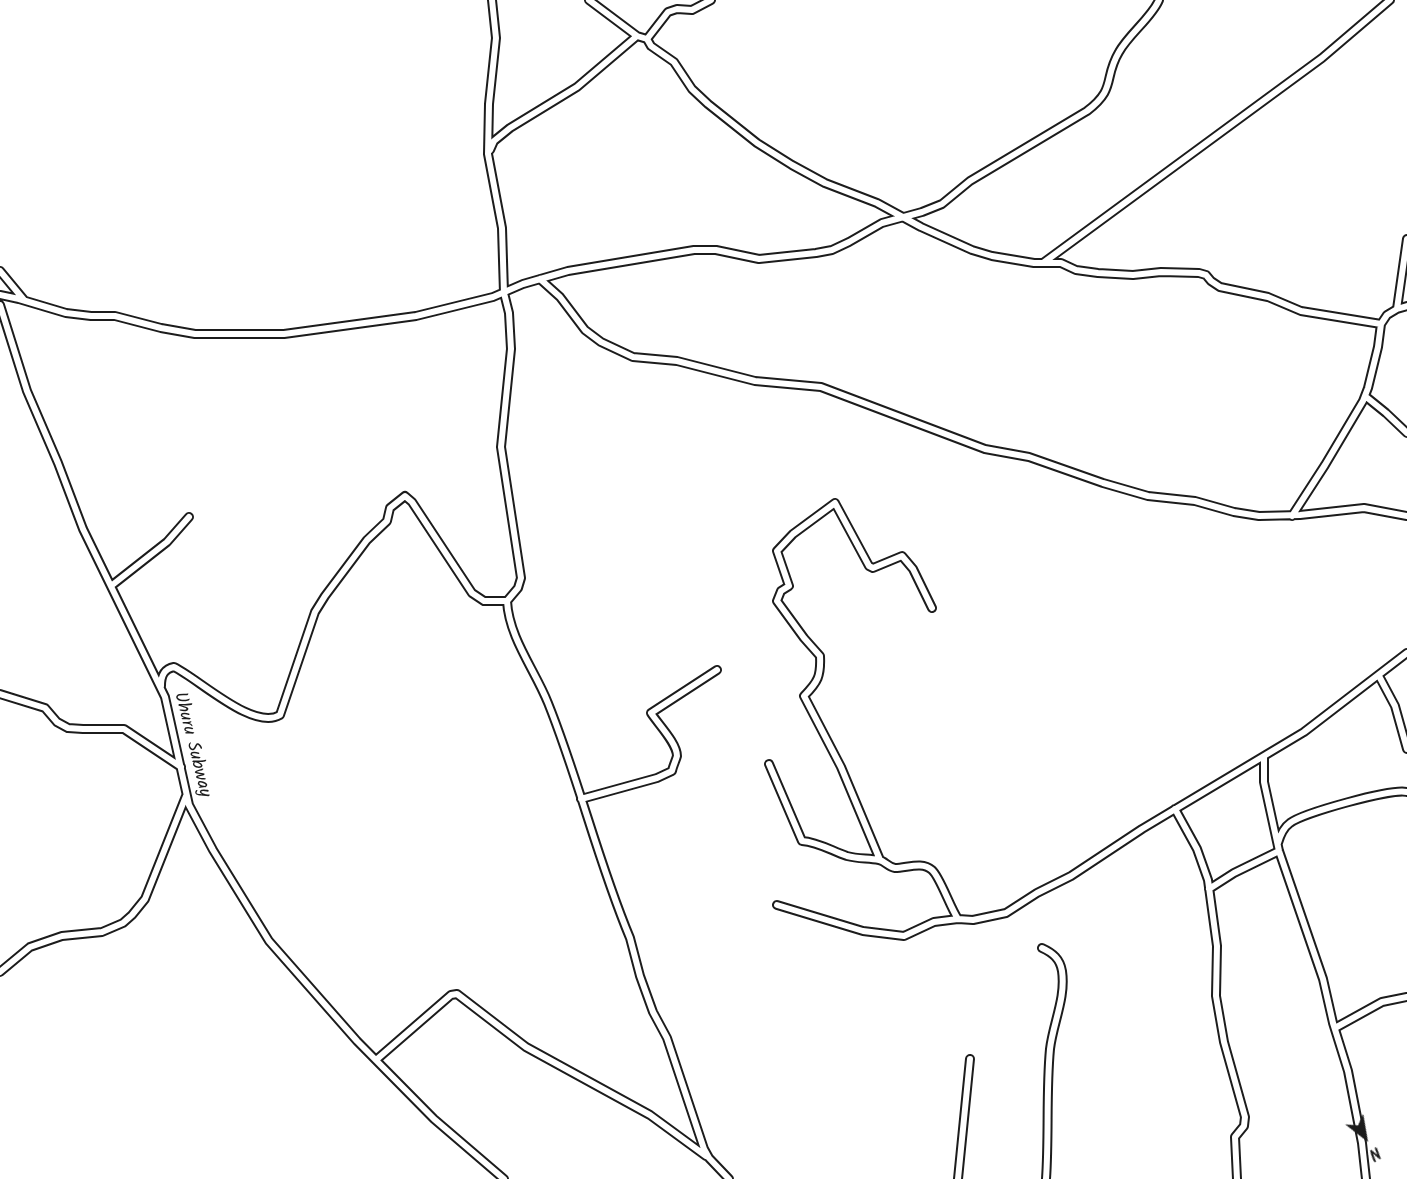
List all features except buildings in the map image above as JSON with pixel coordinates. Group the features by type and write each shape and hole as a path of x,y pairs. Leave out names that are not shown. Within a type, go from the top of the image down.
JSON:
{"street":[{"path":"492,0 496,38 489,104 488,154 503,237 504,293 509,313 511,349 502,426 502,455 521,578 518,588 507,602 507,613 515,637 548,703 630,938 640,976 653,1012 668,1038 709,1158"},
{"path":"589,0 637,36 648,39 651,45 674,62 698,95 766,149 819,180 877,203 902,217 986,255 1034,263 1061,263 1076,270 1098,273 1133,275 1161,272 1199,273 1206,275 1210,282 1220,287 1268,297 1301,311 1381,324"},
{"path":"648,39 668,12 677,9 692,10 711,0"},
{"path":"0,295 66,313 115,316 176,332 201,335 312,332 416,316 504,293 540,279 576,270 700,249 759,259 832,250 882,223 942,204 970,181 1099,102 1108,89 1113,65 1120,50 1158,0"},
{"path":"1043,263 1322,58 1390,0"},
{"path":"488,154 494,141 510,128 577,87 637,36"},
{"path":"1397,309 1405,279 1407,239"},
{"path":"0,271 24,300"},
{"path":"540,279 560,297 585,330 601,342 633,357 677,361 746,380 821,387 985,449 1029,457 1121,489 1157,497 1195,501 1246,514 1292,516 1364,508 1407,516"},
{"name":"Uhuru Subway","path":"0,305 33,408 58,463 83,529 160,686 168,708 187,795 196,820 263,932 287,962 376,1060 434,1119 504,1179"},
{"path":"1292,516 1365,396 1378,347 1381,324 1387,315 1407,306"},
{"path":"1365,396 1386,412 1407,433"},
{"path":"160,686 162,675 174,667 254,716 269,720 280,715 309,626 319,604 367,540 387,521 390,508 405,496 412,502 472,593 484,601 507,602"},
{"path":"880,860 841,767 804,696 813,687 821,672 820,656 777,601 781,591 789,586 777,551 793,534 835,503 869,566 873,567 902,556 913,569 932,608"},
{"path":"111,586 166,542 189,517"},
{"path":"777,904 863,930 904,936 934,922 1000,916 1037,893 1080,871 1175,809 1304,732 1407,653"},
{"path":"581,799 657,778 672,771 677,755 670,738 651,713 717,670"},
{"path":"1379,676 1395,706 1407,749"},
{"path":"0,694 45,708 57,723 68,728 124,729 181,767"},
{"path":"1264,757 1264,782 1278,849 1320,966 1348,1071 1362,1143 1366,1179"},
{"path":"769,764 802,841 814,843 851,857 880,860 892,867 919,865 930,868 938,877 947,901 958,919"},
{"path":"1209,889 1278,849 1284,829 1301,818 1360,798 1397,791 1407,792"},
{"path":"0,972 30,947 62,936 102,932 123,923 132,915 146,899 187,795"},
{"path":"1175,809 1197,849 1209,889 1217,946 1216,996 1224,1042 1245,1117 1244,1126 1235,1137 1237,1179"},
{"path":"1042,948 1055,956 1062,974 1060,1000 1050,1050 1046,1179"},
{"path":"376,1060 451,995 457,994 526,1047 650,1115 709,1158 729,1179"},
{"path":"1335,1028 1382,1002 1407,997"},
{"path":"958,1179 970,1059"}]}
